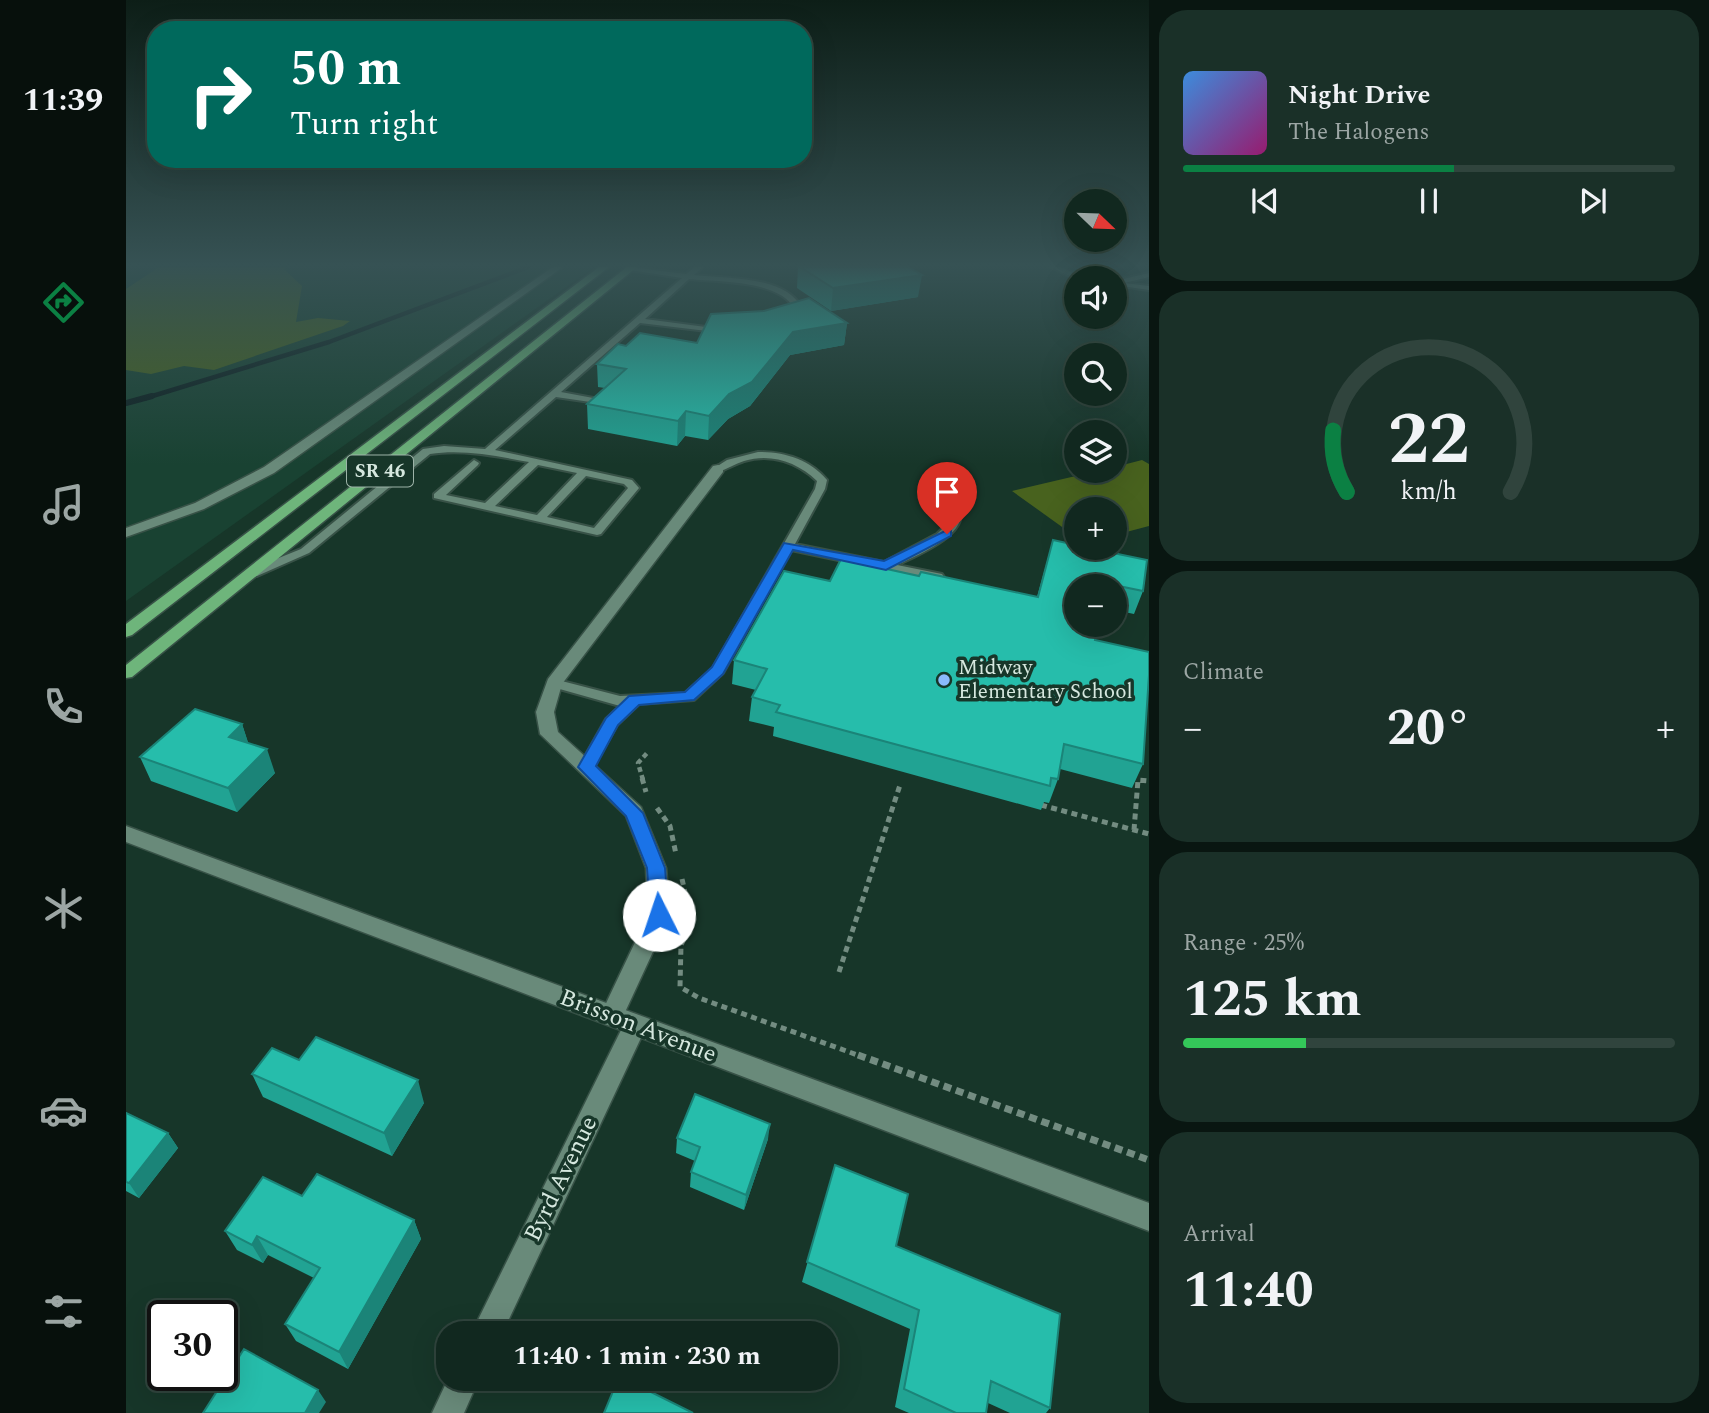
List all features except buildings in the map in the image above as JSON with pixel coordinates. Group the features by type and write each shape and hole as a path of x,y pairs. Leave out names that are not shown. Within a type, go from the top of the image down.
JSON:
{"main road":[{"name":"SR 46","path":"126,632 518,333"},
{"name":"SR 46","path":"126,673 551,333"}],"street":[{"path":"126,533 218,500 242,486 464,333"},
{"path":"554,683 718,470"},
{"name":"Byrd Avenue","path":"492,1321 624,1021 659,915 656,868 634,813 549,734 545,712 554,683"},
{"name":"Brisson Avenue","path":"126,834 1149,1217"},
{"path":"448,1413 458,1391"}],"lane":[{"path":"486,453 623,333"},
{"path":"555,394 601,402"},
{"path":"252,574 305,551 427,452 448,448 486,453 628,482 634,488 597,532 438,496 474,463"},
{"path":"554,683 620,701 689,697 718,670 789,546 820,489 822,480 814,470 785,457 768,455 739,459 718,470"},
{"path":"487,507 534,463"},
{"path":"539,519 583,473"},
{"path":"886,566 947,534 956,524 957,514 952,504 933,491"},
{"path":"789,546 956,580"},
{"path":"586,767 611,722 635,700"}],"path":[{"path":"649,751 638,763 645,790 670,826 678,863"},
{"path":"1134,830 1138,780 1149,781"},
{"path":"839,972 900,785"},
{"path":"1041,806 1149,834"},
{"path":"681,875 692,923 681,946 680,987 699,998 1149,1160"}],"shaded area":[{"path":"126,333 502,333 126,601"}],"green space":[{"path":"126,333 323,333 214,370 184,366 151,374 126,370"},
{"path":"1142,460 1149,464 1149,526 1127,532 1127,497 1064,497 1064,528 1012,491 1064,479 1064,483 1127,483 1127,464"}],"waterway":[{"path":"146,398 353,333"},
{"path":"126,403 152,396"}],"place":[{"name":"Midway Elementary School","path":"944,680"}],"route":[{"path":"659,915 656,868 634,813 586,767 611,722 635,700 689,697 718,670 789,546 886,566 947,534"}]}
